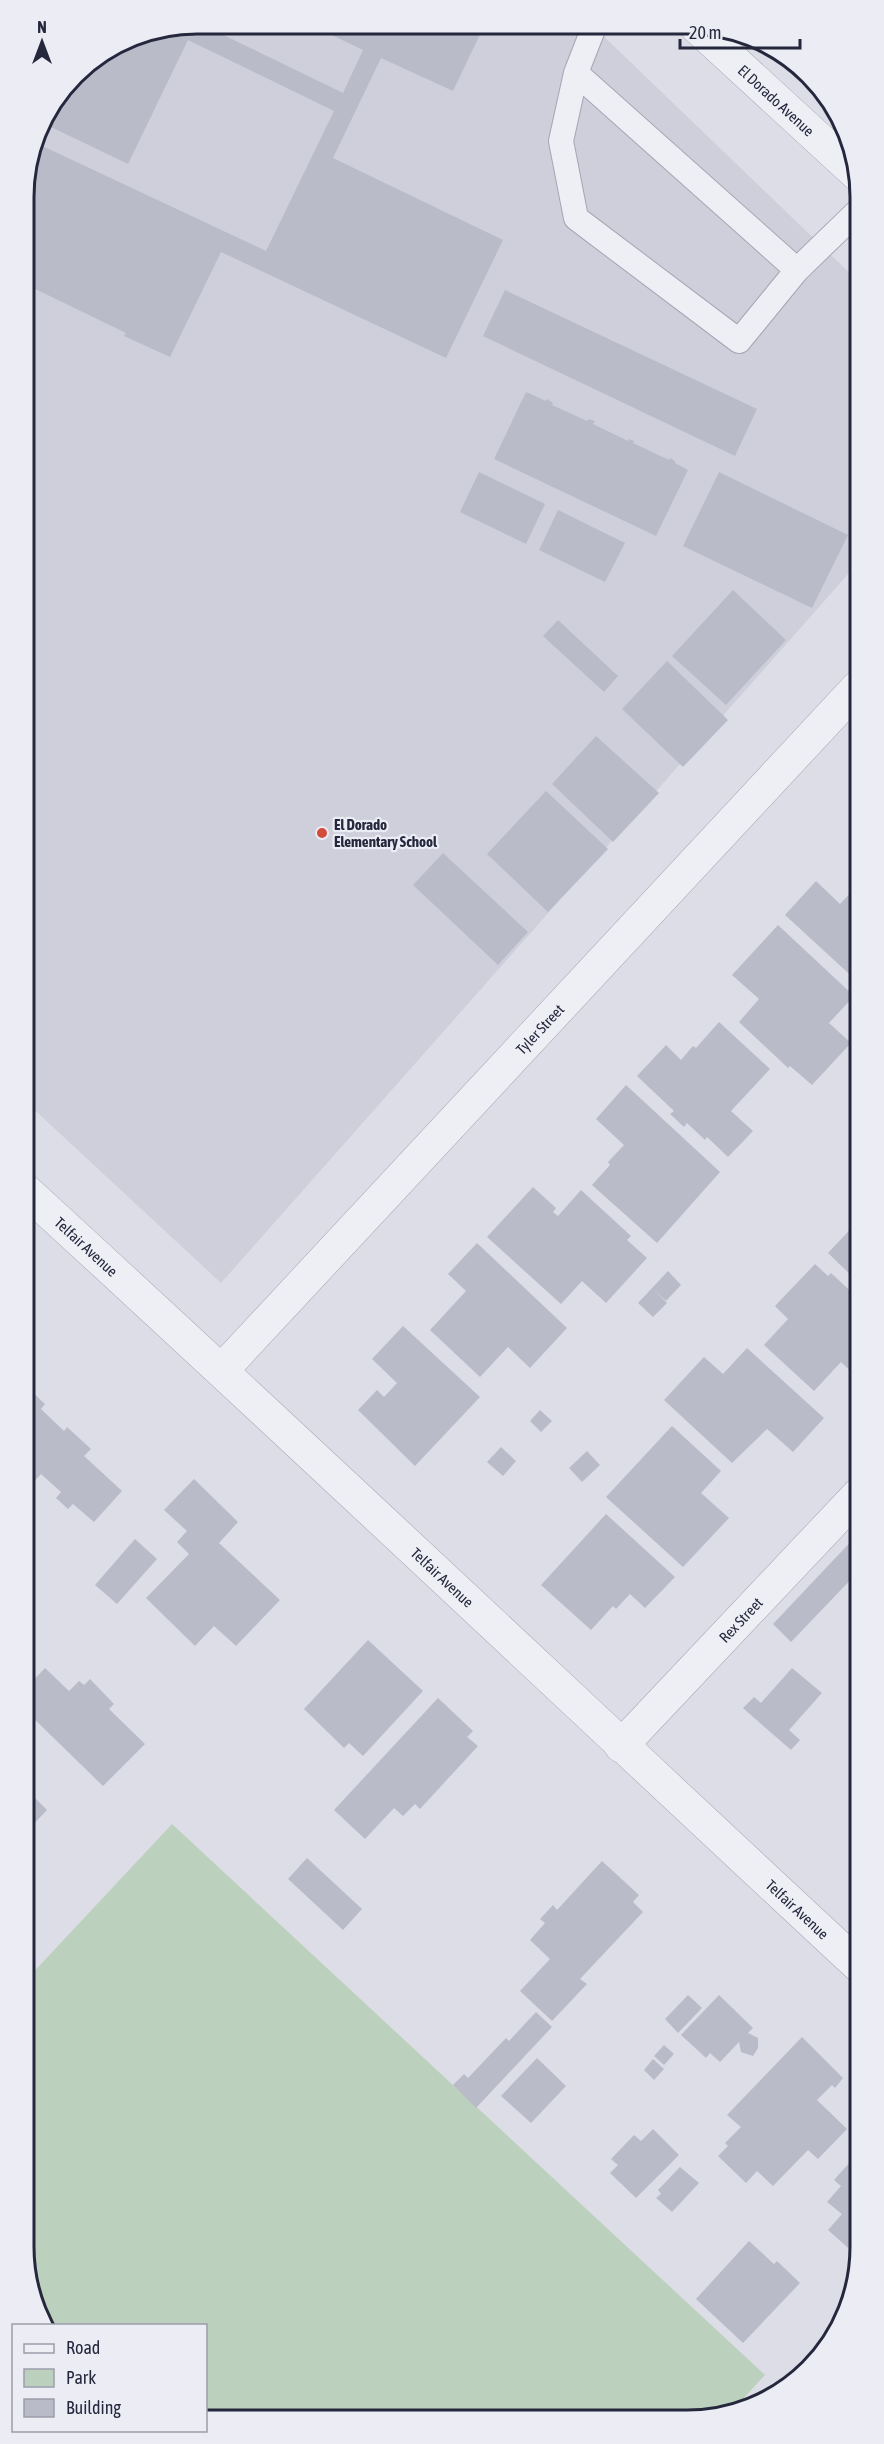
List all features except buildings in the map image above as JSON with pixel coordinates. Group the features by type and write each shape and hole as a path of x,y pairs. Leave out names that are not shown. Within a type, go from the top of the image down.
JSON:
{"street":[{"name":"El Dorado Avenue","path":"716,38 845,163"},
{"name":"Tyler Street","path":"222,1370 850,696"},
{"name":"Telfair Avenue","path":"35,1199 222,1370 621,1746 849,1957"},
{"name":"Rex Street","path":"621,1746 849,1504"}],"lane":[{"path":"591,34 576,73 561,141 576,218 739,341 797,270 850,219"},
{"path":"576,73 797,270"}],"shaded area":[{"name":"El Dorado Elementary School","path":"198,34 601,34 850,273 850,572 221,1283 35,1110 35,187 40,155 56,116 68,98 90,75 116,56 145,43 166,38"}],"green space":[{"path":"172,1824 765,2375 742,2400 718,2406 686,2410 207,2410 207,2324 54,2324 43,2299 35,2257 35,1970"}],"place":[{"name":"El Dorado Elementary School","path":"322,833"}]}
